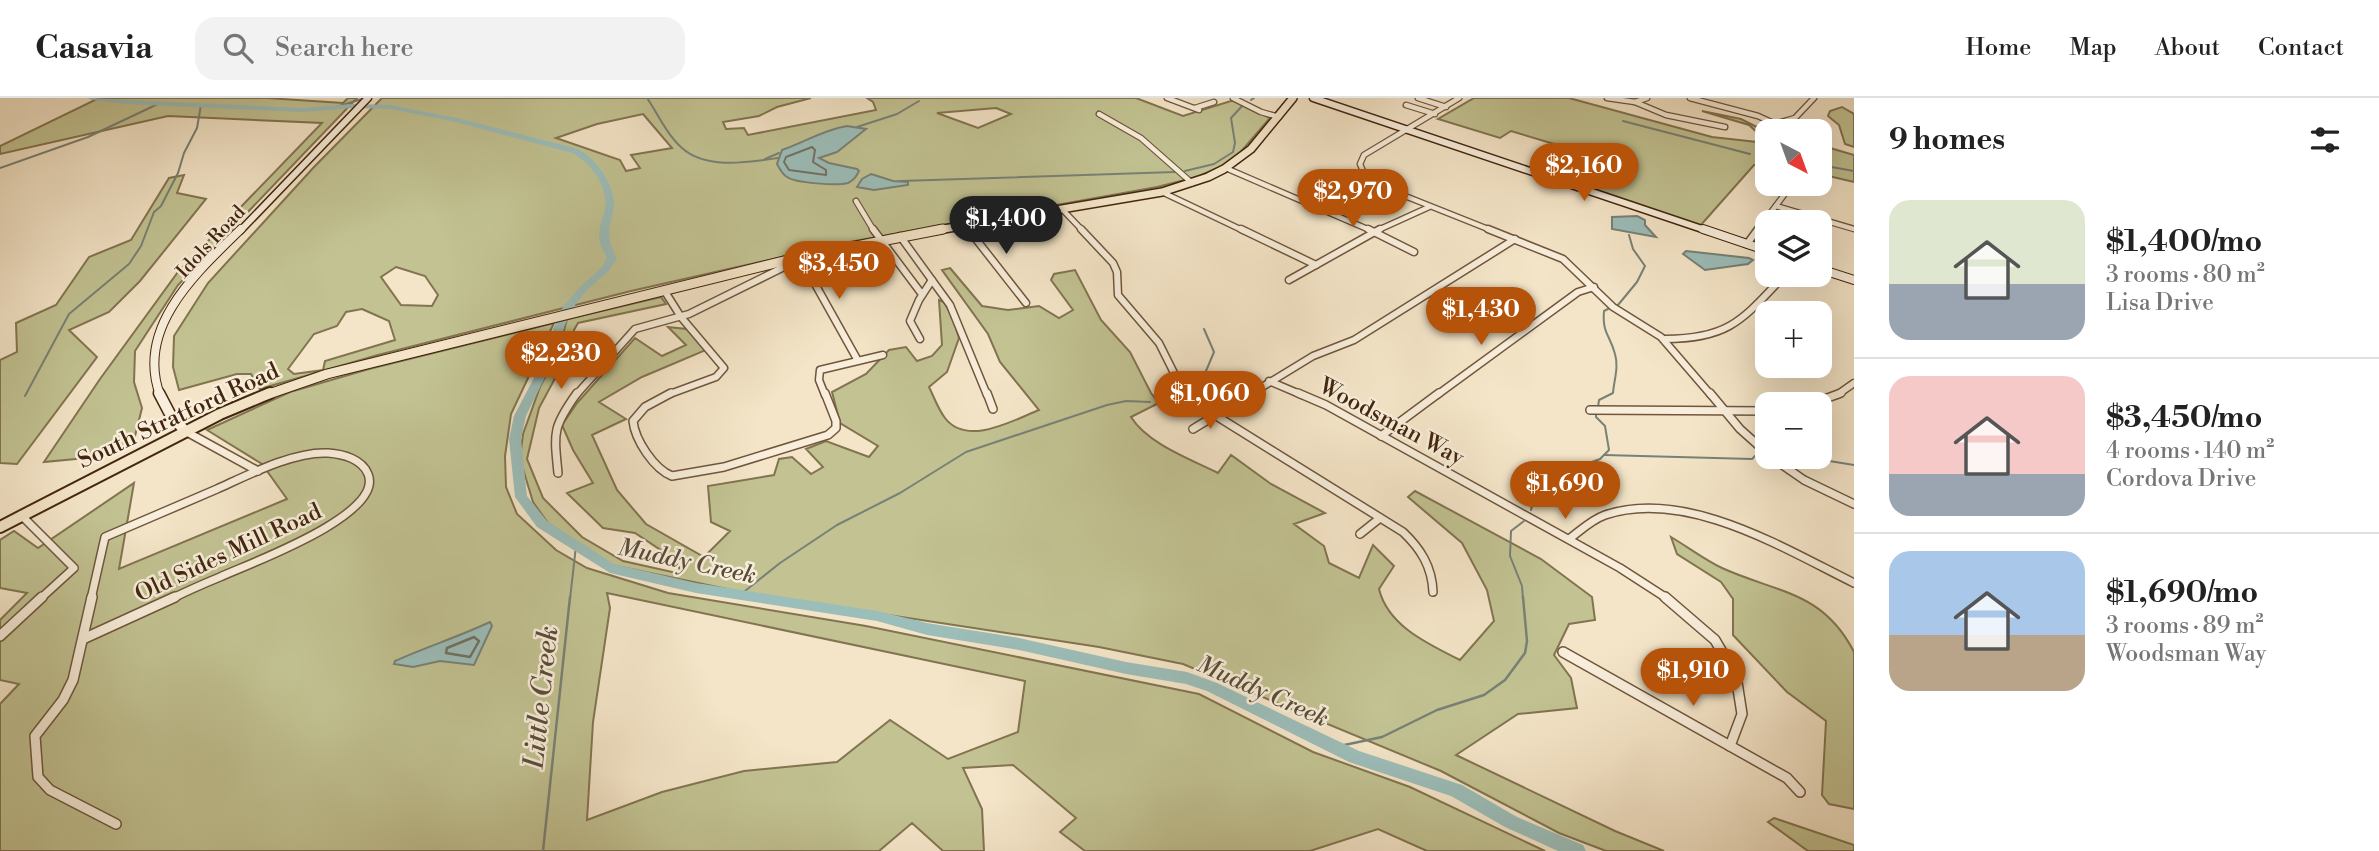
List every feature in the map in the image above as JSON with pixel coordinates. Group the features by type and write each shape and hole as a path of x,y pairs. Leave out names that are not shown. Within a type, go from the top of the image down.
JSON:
{"main road":[{"name":"Idols Road","path":"185,431 167,412 156,381 155,349 165,320 193,281 368,98"},
{"name":"South Stratford Road","path":"0,527 185,431 256,398 303,381 800,257 900,236 1162,192 1192,183 1228,169 1252,151 1293,98"},
{"path":"1306,98 1755,246"},
{"path":"1313,98 1377,120"},
{"path":"1832,273 1854,281"}],"street":[{"path":"1167,98 1176,99 1197,109 1214,102"},
{"path":"1233,98 1261,112 1279,117"},
{"path":"1418,98 1446,107"},
{"path":"1459,98 1364,155 1361,169 1377,184 1563,259 1580,271 1613,307 1665,340 1755,445"},
{"path":"1606,98 1635,102 1666,115 1725,127"},
{"path":"1635,102 1647,98"},
{"path":"1690,98 1764,119"},
{"path":"1792,119 1814,98"},
{"path":"1406,105 1435,114"},
{"path":"1099,114 1141,138 1192,183"},
{"path":"1228,169 1414,252"},
{"path":"1162,192 1316,265"},
{"path":"1748,244 1783,196"},
{"path":"856,201 879,240 921,293"},
{"path":"1289,280 1374,232 1429,206"},
{"path":"1776,206 1854,229"},
{"path":"1062,209 1113,263 1120,299 1162,347 1179,383 1188,395 1213,416 1403,532 1418,548 1429,566 1433,592"},
{"path":"965,226 1026,303"},
{"path":"900,236 950,305 993,409"},
{"path":"1193,429 1313,356 1354,340 1516,239"},
{"path":"800,257 857,359"},
{"path":"558,473 554,435 558,420 584,383 635,329 681,317 782,268"},
{"path":"920,339 910,321 921,293 932,280"},
{"path":"1381,436 1578,292 1594,287"},
{"path":"1665,340 1692,340 1718,335 1736,324 1773,287"},
{"path":"664,290 681,317 724,369 716,377 647,405 635,415 634,425 647,451 662,469 671,475 685,475 731,464 810,442 832,433 836,429 836,421 822,388 819,373 824,368 883,355"},
{"name":"Woodsman Way","path":"1269,381 1317,401 1569,539 1658,591 1688,614 1715,640 1732,666 1742,701 1742,714 1730,746"},
{"path":"1832,397 1854,383"},
{"path":"1590,410 1755,411"},
{"path":"185,431 258,471"},
{"name":"Old Sides Mill Road","path":"335,453 357,460 367,471 370,481 358,505 331,526 83,639 105,537 258,471 309,455 335,453"},
{"path":"1789,469 1804,480 1854,504"},
{"path":"1569,539 1602,516 1626,509 1647,508 1686,513 1755,535 1854,583"},
{"path":"0,636 74,568 20,515"},
{"path":"1360,534 1380,518"},
{"path":"83,639 69,691 35,736 36,770 40,782 50,790 116,824"},
{"path":"1563,652 1787,778 1800,792"}],"green space":[{"path":"99,98 267,98 343,103 348,98 357,98 178,285 135,351 134,382 142,408 134,440 97,457 44,462 178,272 322,123 168,116 0,154 0,146"},
{"path":"382,98 811,98 777,107 759,116 723,122 726,129 744,128 748,135 876,110 873,102 867,98 1136,98 1183,116 1234,100 1270,118 1233,161 1197,177 1157,187 844,243 631,291 378,355 260,389 251,374 237,374 179,390 173,367 174,336 208,283 314,167","holes":["996,108 1011,114 978,128 937,113","643,114 672,148 631,155 640,168 626,171 620,160 556,138 597,124","396,267 425,276 438,295 432,306 401,305 381,277","362,309 389,321 395,340 325,361 323,370 294,374 288,369 314,334 337,326 346,312"]},
{"path":"1474,98 1569,98 1712,137 1755,142 1755,165 1700,226 1555,177 1574,168 1544,152 1554,144 1511,131 1500,138 1438,119"},
{"path":"1842,107 1854,114 1854,147 1845,144 1839,125 1828,116 1830,111"},
{"path":"1702,111 1741,119 1755,126 1755,130 1749,125"},
{"path":"1832,149 1854,155 1854,182 1832,177"},
{"path":"184,175 177,193 206,199 140,281 109,312 69,330 97,357 17,464 0,463 0,360 17,352 16,323 56,305 89,257 131,240 169,178"},
{"path":"950,268 982,306 1008,310 1039,306 1059,318 1073,310 1051,280 1054,274 1075,270 1101,320 1130,352 1159,403 1131,417 1138,427 1170,450 1218,473 1231,455 1271,484 1325,513 1294,524 1324,546 1329,563 1359,578 1373,545 1394,566 1379,589 1391,613 1411,632 1448,654 1460,660 1494,621 1487,590 1462,543 1408,497 1415,491 1541,559 1592,597 1595,620 1569,624 1554,655 1571,678 1577,708 1518,714 1456,755 1615,831 1664,851 1606,851 1559,833 1441,771 1183,664 1099,647 751,594 607,564 548,523 533,502 520,459 523,434 540,387 559,350 567,319 661,297 666,304 578,323 574,330 573,345 539,408 527,459 543,498 582,537 623,561 681,574 677,561 635,533 603,528 567,493 593,483 562,425 577,403 635,338 662,356 686,345 668,327 687,329 706,350 642,377 599,402 626,419 592,435 617,490 646,524 704,557 730,531 711,522 708,486 774,475 779,459 792,457 811,474 823,467 806,449 826,441 869,457 878,446 840,423 832,392 866,374 889,350 906,347 917,361 932,356 942,345 939,300 944,302 952,316 959,338 947,372 929,387 945,418 954,426 978,431 1004,425 1039,410 1000,362 988,334 942,270"},
{"path":"554,323 511,414 505,456 506,487 517,514 556,550 587,568 668,593 866,626 1199,694 1313,752 1410,787 1545,851 1427,851 1378,829 1310,851 1085,851 1060,832 1076,818 1013,765 963,768 982,809 984,851 943,851 912,823 879,851 0,851 0,704 19,684 0,680 0,620 27,593 0,588 0,540 14,531 38,548 134,483 119,569 287,499 262,464 207,430 290,392 369,369","holes":["607,593 1025,681 1018,732 948,759 890,720 837,762 744,771 662,792 587,820 593,722 610,608"]},
{"path":"1671,537 1722,568 1797,596 1828,617 1842,632 1854,652 1854,809 1829,804 1822,795 1826,721 1787,692 1733,635 1733,599 1721,582 1677,554"},
{"path":"1774,818 1854,845 1854,851 1808,851 1768,822"}],"water":[{"path":"847,126 866,129 837,152 819,158 857,169 859,171 852,181 835,184 807,182 792,179 781,171 777,164 782,150"},
{"path":"871,174 893,181 908,182 908,185 874,190 857,187 862,179"},
{"path":"1637,216 1645,220 1645,225 1656,237 1612,229 1612,217"},
{"path":"1686,251 1753,260 1748,264 1705,270 1683,254"},
{"path":"490,622 492,626 474,665 440,661 413,667 394,664 395,661"}],"waterway":[{"name":"Muddy Creek","path":"92,98 125,102 302,110 353,106 390,107 457,120 575,151 586,157 605,183 610,205 604,241 612,258 606,269 583,289 568,307 558,329 553,351 520,416 515,439 521,497 542,524 610,568 696,588 877,616 927,629 1019,644 1126,668 1187,678 1212,687 1355,757 1456,790 1511,822 1577,851"},
{"path":"647,98 672,137 692,155 728,163 778,158"},
{"path":"336,107 362,99"},
{"path":"857,127 897,114 919,101"},
{"path":"0,168 88,137 160,103"},
{"path":"25,396 69,314 129,264 141,246 154,212 161,206 178,173 184,153 197,128 201,105"},
{"path":"1185,171 1214,164 1233,152 1235,143 1231,118 1243,105"},
{"path":"1623,121 1750,154"},
{"path":"765,159 779,153"},
{"path":"1832,167 1854,171"},
{"path":"900,181 1175,172"},
{"path":"1618,305 1637,282 1645,266 1633,249 1629,235"},
{"path":"1598,407 1599,400 1613,393 1616,369 1615,354 1604,324 1604,311 1608,309"},
{"path":"1188,385 1206,371 1214,352 1204,329"},
{"path":"740,595 780,563 837,525 900,493 966,452 1107,405 1126,401 1150,402"},
{"path":"1596,413 1596,417 1605,426 1609,450 1604,455"},
{"path":"1531,510 1535,494 1576,468 1604,455"},
{"path":"1604,455 1752,459 1755,456"},
{"path":"1832,461 1854,465"},
{"path":"1523,599 1522,586 1510,556 1511,531 1524,521"},
{"name":"Little Creek","path":"570,599 576,546"},
{"name":"Little Creek","path":"543,851 570,597"},
{"path":"1335,747 1382,737 1437,710 1484,695 1505,680 1525,653 1527,641 1523,597"}]}
